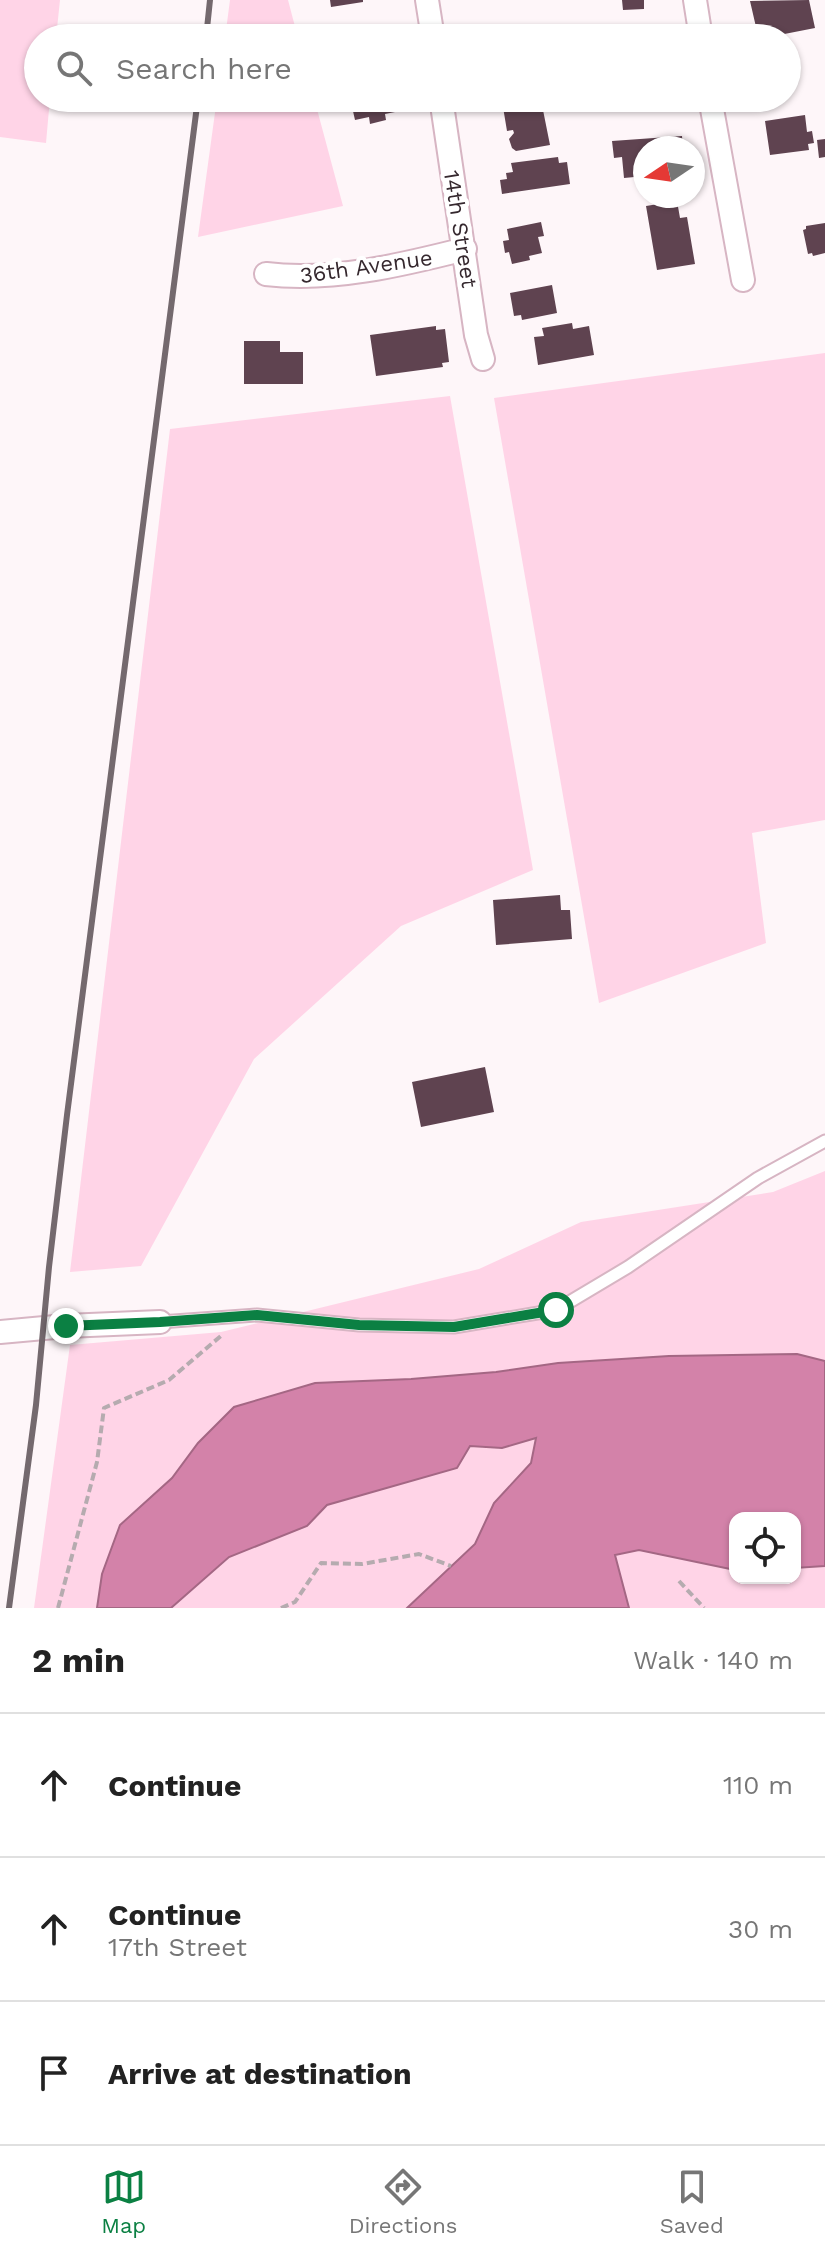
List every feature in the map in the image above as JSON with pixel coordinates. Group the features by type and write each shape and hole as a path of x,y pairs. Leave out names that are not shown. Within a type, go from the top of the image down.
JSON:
{"street":[{"path":"427,0 431,24"},
{"path":"695,0 699,24"},
{"name":"14th Street","path":"443,112 476,335 483,359"},
{"path":"713,112 743,280"},
{"name":"36th Avenue","path":"266,274 290,277 378,269 465,249"},
{"path":"0,1332 160,1322"}],"lane":[{"path":"160,1322 257,1315 359,1325 454,1327 556,1310 628,1267 758,1178 825,1141"}],"path":[{"path":"58,1608 97,1462 104,1408 169,1380 245,1316"},
{"path":"281,1608 295,1602 321,1563 362,1564 419,1554 451,1566"},
{"path":"679,1581 704,1608"}],"shaded area":[{"path":"0,0 60,0 57,24 24,24 24,112 49,112 46,143 0,137"},
{"path":"230,0 288,0 294,24 227,24"},
{"path":"215,112 318,112 343,206 198,237"},
{"path":"825,353 825,820 752,833 766,943 599,1003 494,398"},
{"path":"450,396 533,870 401,926 254,1059 141,1266 70,1272 170,429"},
{"path":"825,1171 825,1608 34,1608 70,1345 221,1332 479,1269 581,1222 773,1192"},
{"path":"797,1354 825,1361 825,1566 801,1568 801,1512 729,1512 729,1569 639,1550 615,1555 629,1608 407,1608 475,1544 494,1503 531,1463 536,1438 502,1448 470,1446 457,1468 327,1505 307,1526 229,1557 171,1608 97,1608 102,1574 120,1525 172,1478 198,1443 234,1407 315,1383 411,1379 558,1363 669,1356"}],"building":[{"path":"330,0 363,0 363,2 331,7"},
{"path":"622,0 644,0 644,9 623,10"},
{"path":"809,0 815,28 801,31 801,24 755,24 750,1"},
{"path":"353,112 395,112 385,114 386,120 370,124 369,117 355,120"},
{"path":"504,112 543,112 550,145 516,151 509,139 513,130 507,131"},
{"path":"805,115 807,132 812,131 814,143 808,144 809,150 770,155 765,121"},
{"path":"825,139 825,157 819,158 817,140"},
{"path":"633,140 633,177 624,178 622,157 614,158 612,141"},
{"path":"558,157 559,163 567,162 570,184 502,194 500,180 507,179 506,173 513,172 511,163"},
{"path":"646,208 678,208 680,218 687,217 695,264 657,270"},
{"path":"541,222 544,236 538,237 542,253 529,256 530,260 512,264 509,252 505,253 503,241 509,240 507,229"},
{"path":"825,223 825,253 808,254 803,230 806,226"},
{"path":"552,285 557,313 522,320 521,315 514,316 510,293"},
{"path":"572,323 573,329 589,326 594,355 538,365 534,337 544,336 542,328"},
{"path":"436,326 436,330 445,329 449,362 442,363 443,367 376,376 370,335"},
{"path":"244,341 280,341 280,352 303,352 303,384 244,384"},
{"path":"560,895 561,910 570,910 572,939 496,945 493,900"},
{"path":"485,1067 494,1112 421,1127 412,1082"}],"railway":[{"path":"207,24 210,0"},
{"path":"9,1608 36,1405 67,1115 196,112"}],"route":[{"path":"66,1326 257,1315 359,1325 454,1327 556,1310"}]}
